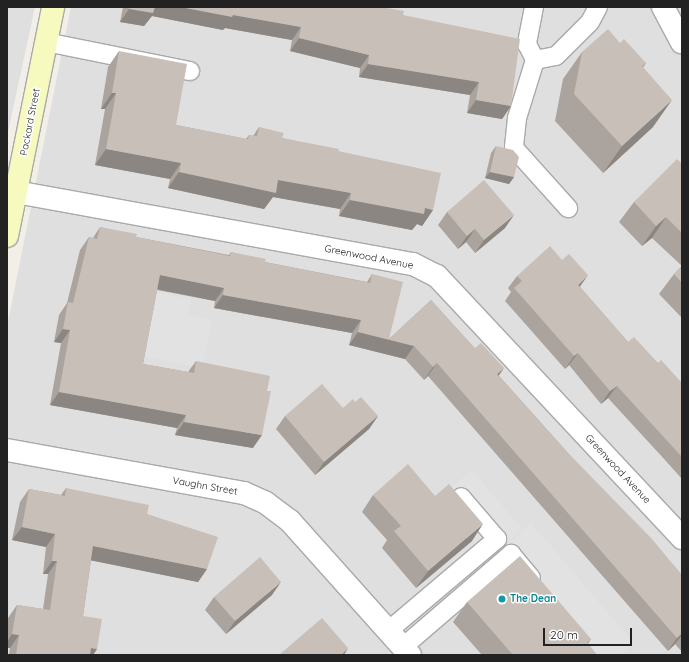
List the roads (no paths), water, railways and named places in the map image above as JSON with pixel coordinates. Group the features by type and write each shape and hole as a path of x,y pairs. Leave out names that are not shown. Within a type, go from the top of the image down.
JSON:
{"main road":[{"name":"Packard Street","path":"7,236 53,7"}],"street":[{"path":"663,7 682,42"},
{"name":"Greenwood Avenue","path":"16,192 413,264 437,276 682,538"},
{"name":"Vaughn Street","path":"7,450 244,493 266,503 290,521 406,651"}],"lane":[{"path":"534,7 527,44 535,60 517,118 514,148 568,208"},
{"path":"535,60 556,56 590,22 598,7"},
{"path":"46,42 190,71"},
{"path":"388,631 497,539 461,497"},
{"path":"406,651 512,554 542,590"}],"place":[{"name":"The Dean","path":"502,599"}]}
